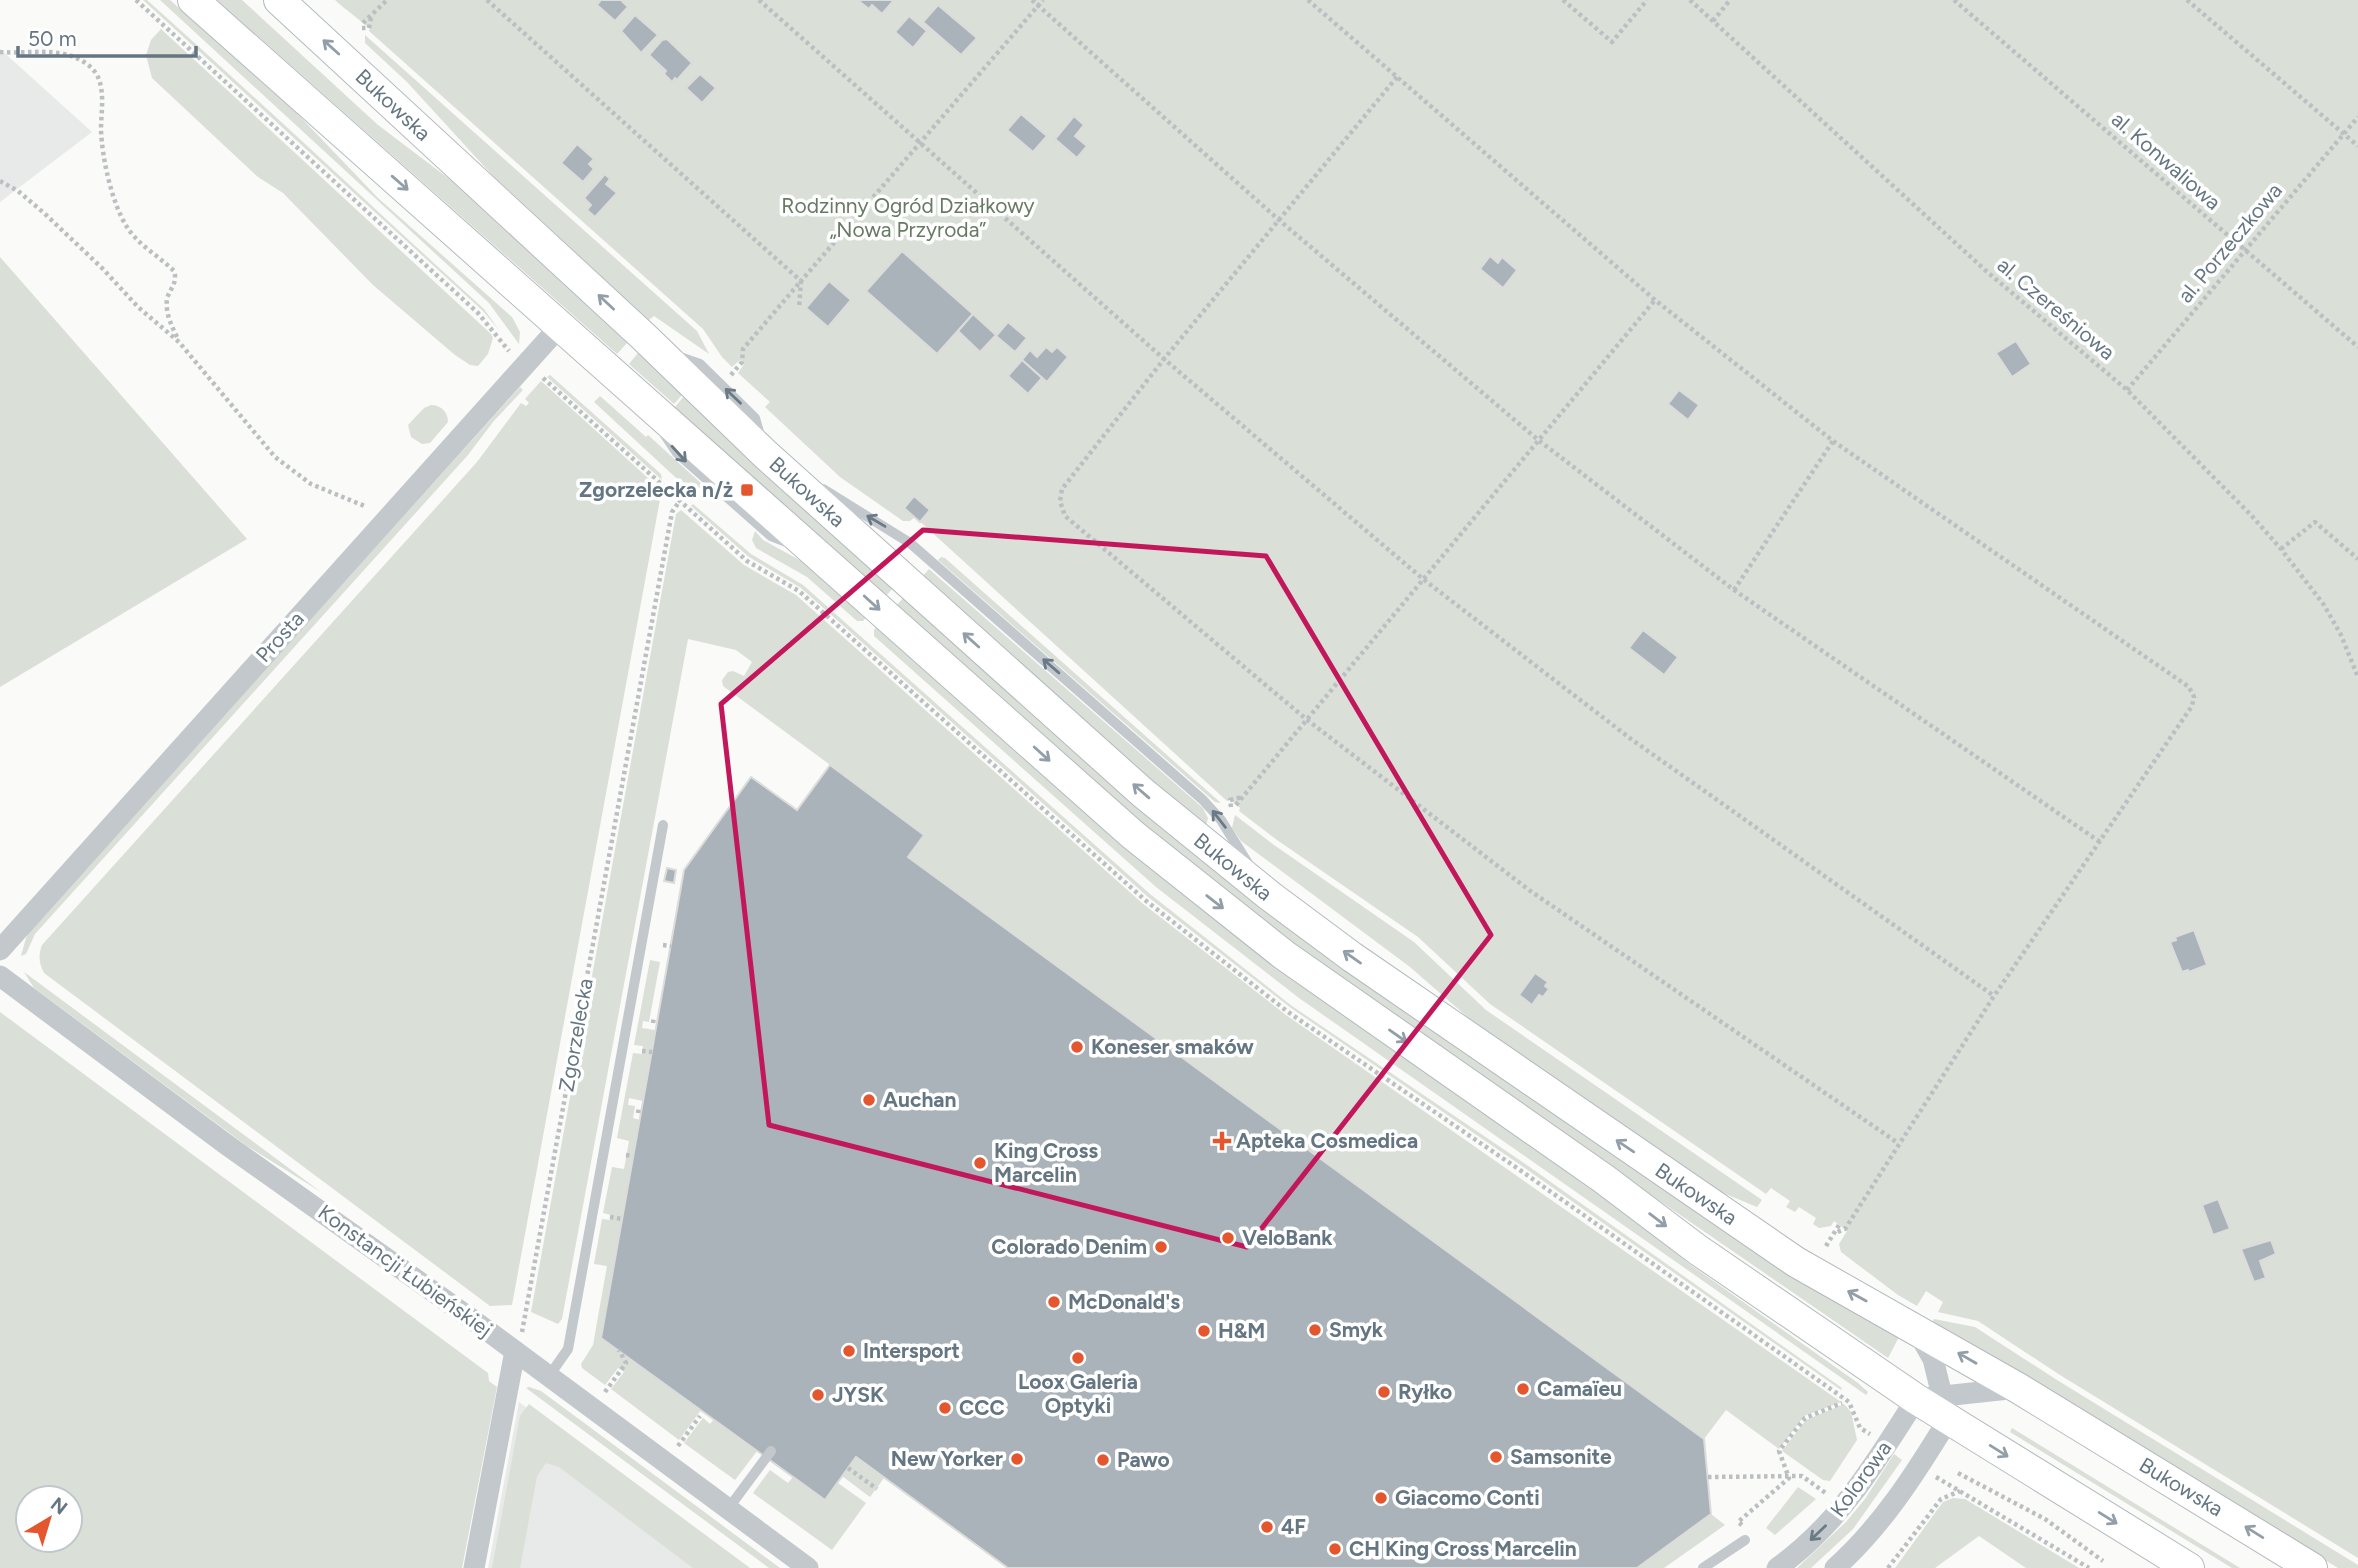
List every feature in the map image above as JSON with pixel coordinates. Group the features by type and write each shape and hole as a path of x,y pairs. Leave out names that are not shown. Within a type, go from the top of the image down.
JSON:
{"main road":[{"name":"Bukowska","path":"193,0 1124,827 1231,915 1392,1032 1604,1179 1698,1250 2189,1568"},
{"name":"Bukowska","path":"279,0 656,348 765,454 1143,793 1269,896 1405,994 1796,1262 2018,1388 2312,1568"}],"street":[{"name":"Prosta","path":"0,950 561,325"},
{"name":"Konstancji Łubieńskiej","path":"0,976 808,1568"},
{"path":"1916,1329 1933,1359 1936,1405 2018,1388"},
{"path":"474,1568 515,1351"},
{"name":"Kolorowa","path":"1777,1568 1807,1545 1936,1405"},
{"name":"Kolorowa","path":"1835,1568 1876,1527 1911,1479 1936,1405"}],"lane":[{"path":"549,1376 568,1349 663,825"},
{"path":"728,1509 771,1451"},
{"path":"1703,1568 1745,1540"}],"path":[{"path":"136,0 478,313 513,356"},
{"path":"363,26 387,0"},
{"path":"487,0 802,281"},
{"path":"759,0 1164,359 1423,579 1631,739 1994,996"},
{"path":"1032,0 1279,220 1537,439 1734,590 2100,842"},
{"path":"730,375 742,362 743,349 1043,0"},
{"path":"1308,0 1655,300 1833,441 2189,687 2194,697 2192,706 1994,996 1845,1229 1835,1233"},
{"path":"1563,0 1612,42 1647,0"},
{"name":"al. Czereśniowa","path":"1690,0 1985,270 2127,390 2251,515 2324,605 2341,635 2358,677"},
{"path":"1713,21 1730,0"},
{"name":"al. Konwaliowa","path":"1954,0 2358,347"},
{"path":"2187,0 2358,146"},
{"path":"0,52 27,51 67,55 80,59 96,73 102,95 103,150 116,201 132,234 163,260 175,275 167,308 179,342"},
{"path":"1397,78 1164,359 1062,489 1060,501 1065,516 1306,719 1529,890 1898,1143"},
{"name":"al. Porzeczkowa","path":"2127,390 2358,117"},
{"path":"0,181 18,191 44,213 138,306 179,342 281,461 311,484 367,507"},
{"path":"799,308 802,281"},
{"path":"1234,806 1230,800 1242,797 1655,300"},
{"path":"1734,590 1833,441"},
{"name":"Zgorzelecka","path":"515,1351 524,1325 672,512 679,502"},
{"path":"2281,550 2315,522 2358,559"},
{"path":"663,945 671,946"},
{"path":"642,1051 652,1052"},
{"path":"626,1155 633,1156"},
{"path":"611,1217 622,1219"},
{"path":"1826,1246 1839,1225"},
{"path":"605,1392 626,1363 619,1350"},
{"path":"1789,1478 1779,1451 1805,1418 1842,1403"},
{"path":"678,1446 700,1416"},
{"path":"848,1468 877,1489"},
{"path":"1958,1473 2045,1520 2104,1561"},
{"path":"1708,1477 1802,1476 1828,1494"},
{"path":"1745,1540 1754,1534 1738,1522 1789,1478"},
{"path":"1938,1478 2089,1568"},
{"path":"1888,1568 1941,1499 1960,1491"}],"highlighted area":[{"path":"923,530 1266,556 1491,935 1247,1247 769,1125 721,704"}],"shaded area":[{"path":"0,49 92,132 0,202"},
{"path":"519,1402 742,1568 488,1568"}],"green space":[{"path":"143,0 147,0 189,38 484,309 499,330 483,311"},
{"path":"160,0 170,0 288,104 378,198 512,317 520,332 519,344 489,303"},
{"path":"217,0 242,0 378,125 452,181 627,343 617,354"},
{"name":"Rodzinny Ogród Działkowy „Nowa Przyroda”","path":"335,0 2358,0 2358,1558 2060,1375 1978,1321 1938,1312 1943,1302 1926,1291 1917,1306 1898,1295 1841,1252 1839,1244 1847,1231 1834,1221 1831,1226 1819,1228 1813,1224 1816,1218 1799,1207 1795,1212 1786,1207 1790,1201 1771,1188 1766,1194 1490,1004 1418,937 1239,811 1240,808 1229,799 1227,801 915,517 910,521 903,521 840,477 765,407 770,402 738,373 744,364 740,360 732,367 703,329"},
{"path":"161,29 491,334 493,338 488,354 478,366 470,365 455,355 373,285 283,193 258,177 152,78 146,55 151,40"},
{"path":"365,35 697,331 709,354 654,316 649,320 493,176 407,82 365,43"},
{"path":"0,257 247,539 0,687"},
{"path":"638,353 682,395 674,404 629,364"},
{"path":"550,375 661,474 662,480 547,377"},
{"path":"541,381 659,488 661,494 512,1305 490,1306 44,973 40,956 42,945 477,462 521,403 526,406 529,403 525,399"},
{"path":"520,387 523,390 493,422 468,455 35,934 26,954 21,956 30,930"},
{"path":"686,394 894,587 885,597 674,408"},
{"path":"600,396 704,486 694,490 687,488 594,402"},
{"path":"431,405 443,410 448,422 430,443 422,444 411,437 408,425 424,408"},
{"path":"693,504 751,554 803,585 1150,894 1292,1006 1521,1161 1842,1388 1841,1390 1291,1008 1148,897 801,588 749,557 691,506"},
{"path":"681,510 744,565 796,595 1142,903 1286,1015 1841,1402 1804,1416 1779,1449 1726,1410 1704,1439 908,857 924,834 723,686 722,680 728,672 733,671 744,676 752,662 736,650 688,639 562,1319 558,1324 531,1312 676,514"},
{"path":"755,531 763,540 814,568 867,616 863,621 857,621 807,577 756,548 752,540"},
{"path":"941,557 1221,803 1215,802 938,560"},
{"path":"929,569 1203,808 1208,818 1206,826 1134,766 922,577"},
{"path":"905,596 1117,788 1900,1335 1888,1358 1346,985 1194,869 896,606"},
{"path":"878,625 1597,1188 1688,1263 1858,1383 1868,1392 1866,1395 1299,998 1156,887 874,636"},
{"path":"1235,815 1414,942 1486,1010 1762,1200 1757,1207 1716,1190 1488,1035 1410,967 1241,841 1232,828"},
{"path":"650,960 660,962 649,1022 643,1021 642,1028 655,1030 643,1101 629,1098 628,1105 635,1106 633,1118 640,1120 601,1337 701,1410 679,1440 611,1389 624,1372 618,1368 605,1385 582,1368 581,1364 593,1345 607,1266 594,1264 602,1219 610,1220 611,1215 603,1213 612,1167 624,1169 629,1141 617,1138 633,1053 642,1054 643,1046 634,1045"},
{"path":"24,972 321,1192 247,1146 34,988"},
{"path":"0,1012 488,1373 489,1381 497,1387 462,1568 0,1568"},
{"path":"1934,1319 1975,1327 2358,1565 2358,1568 2338,1568 2050,1392 1931,1324"},
{"path":"526,1388 541,1391 780,1568 769,1568"},
{"path":"529,1404 750,1568 693,1568 559,1467 546,1463 537,1476 520,1568 492,1568 520,1416"},
{"path":"1844,1404 1851,1412 1857,1440 1830,1481 1823,1480 1782,1451 1806,1420"},
{"path":"703,1418 710,1424 714,1419 757,1451 735,1480 684,1443"},
{"path":"2012,1428 2240,1568 2232,1568 2010,1432"},
{"path":"1894,1454 1902,1460 1853,1529 1811,1568 1797,1568 1846,1522 1865,1499"},
{"path":"856,1457 884,1478 870,1497 842,1476"},
{"path":"770,1470 788,1483 793,1477 824,1500 838,1483 866,1503 832,1550 753,1493"},
{"path":"1798,1487 1816,1499 1775,1535 1766,1528"},
{"path":"1953,1498 1965,1499 2079,1568 2026,1568 1979,1536 1935,1568 1895,1568 1943,1502"},
{"path":"1711,1514 1725,1525 1664,1568 1637,1568"}],"building":[{"path":"601,0 621,0 628,7 615,21 597,5"},
{"path":"861,0 894,0 882,14 872,5 869,9"},
{"path":"938,5 977,38 961,55 923,22"},
{"path":"635,15 658,35 641,53 621,31"},
{"path":"909,16 927,31 913,48 895,32"},
{"path":"667,39 692,63 672,82 664,74 666,71 649,55 662,40"},
{"path":"700,74 716,88 702,103 686,88"},
{"path":"1021,114 1047,136 1033,152 1007,130"},
{"path":"1074,116 1084,125 1075,136 1087,146 1077,158 1055,139"},
{"path":"577,144 594,159 589,164 594,169 583,182 561,163"},
{"path":"605,174 610,179 606,184 617,193 595,217 587,210 591,205 584,198"},
{"path":"902,251 973,314 937,354 866,291"},
{"path":"1490,256 1498,263 1502,257 1517,270 1503,288 1480,269"},
{"path":"829,281 851,300 828,327 806,308"},
{"path":"973,314 996,335 980,352 958,331"},
{"path":"1008,322 1027,338 1015,352 996,336"},
{"path":"2016,341 2031,364 2012,377 1996,353"},
{"path":"1046,347 1052,352 1057,347 1068,357 1047,382 1022,360 1030,350 1037,357"},
{"path":"1022,360 1042,378 1028,394 1008,376"},
{"path":"1679,390 1699,405 1688,420 1668,404"},
{"path":"914,496 930,510 920,522 904,508"},
{"path":"1643,630 1678,657 1664,675 1629,648"},
{"name":"King Cross Marcelin","path":"830,765 924,835 908,857 1704,1439 1711,1514 1637,1568 1008,1568 856,1457 825,1500 601,1338 684,870 751,777 797,810"},
{"path":"667,868 676,870 674,883 664,881"},
{"path":"2194,930 2207,965 2182,972 2170,942 2176,940 2175,937"},
{"path":"1535,973 1548,982 1545,986 1549,989 1543,997 1539,995 1532,1005 1519,995"},
{"path":"2218,1199 2230,1229 2213,1235 2202,1205"},
{"path":"2271,1240 2276,1254 2260,1261 2266,1278 2254,1282 2241,1249"}],"place":[{"name":"Zgorzelecka n/ż","path":"747,490"},
{"name":"Koneser smaków","path":"1077,1047"},
{"name":"Auchan","path":"869,1100"},
{"name":"Apteka Cosmedica","path":"1222,1141"},
{"name":"King Cross Marcelin","path":"980,1163"},
{"name":"VeloBank","path":"1228,1238"},
{"name":"Colorado Denim","path":"1161,1247"},
{"name":"McDonald's","path":"1054,1302"},
{"name":"Smyk","path":"1315,1330"},
{"name":"H&M","path":"1204,1331"},
{"name":"Intersport","path":"849,1351"},
{"name":"Loox Galeria Optyki","path":"1078,1358"},
{"name":"Camaïeu","path":"1523,1389"},
{"name":"Ryłko","path":"1384,1392"},
{"name":"JYSK","path":"818,1395"},
{"name":"CCC","path":"945,1408"},
{"name":"Samsonite","path":"1496,1457"},
{"name":"New Yorker","path":"1017,1459"},
{"name":"Pawo","path":"1103,1460"},
{"name":"Giacomo Conti","path":"1381,1498"},
{"name":"4F","path":"1267,1527"},
{"name":"CH King Cross Marcelin","path":"1335,1549"}]}
